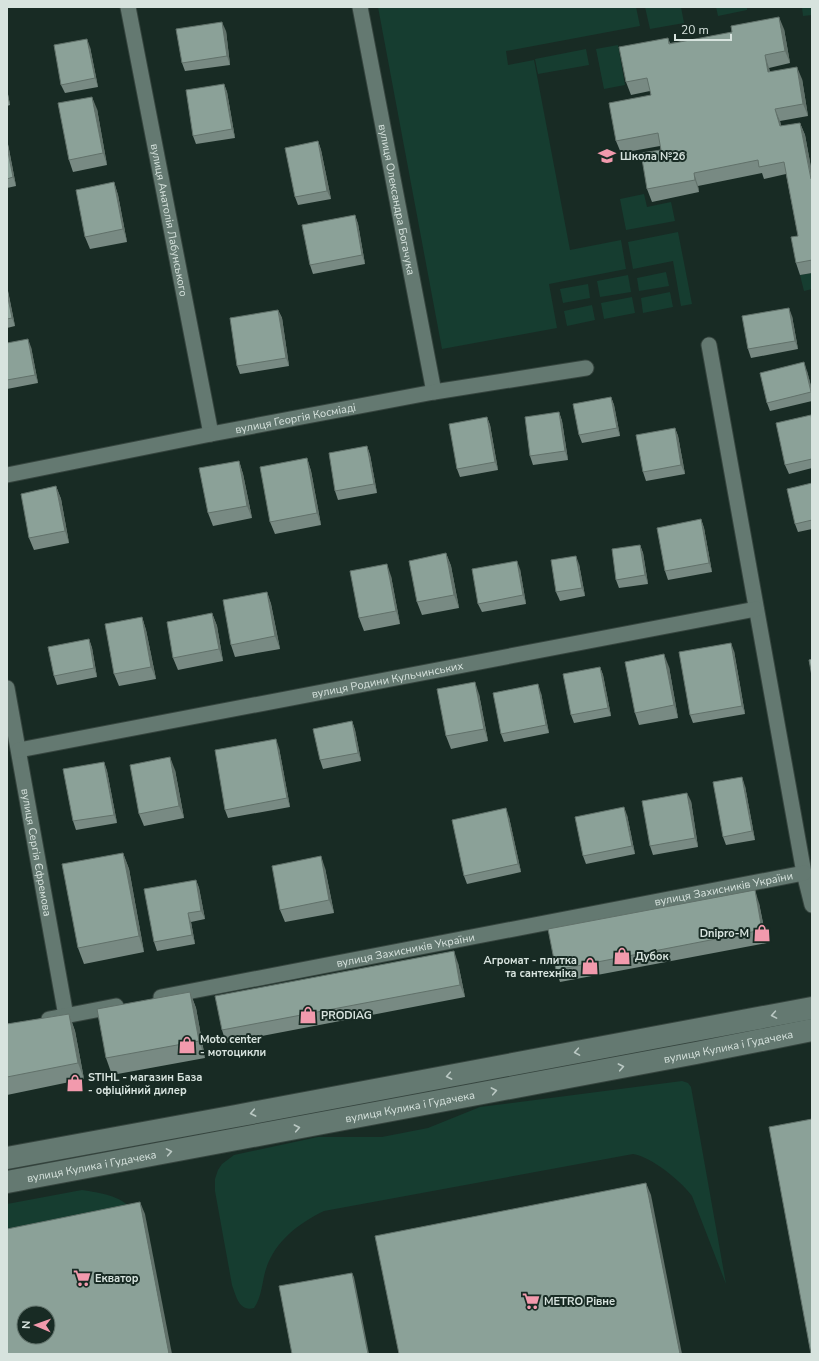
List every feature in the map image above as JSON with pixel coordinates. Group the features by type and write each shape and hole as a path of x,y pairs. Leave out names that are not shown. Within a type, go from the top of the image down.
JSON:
{"main road":[{"name":"вулиця Кулика і Гудачека","path":"7,1158 812,1008"},
{"name":"вулиця Кулика і Гудачека","path":"7,1182 812,1030"}],"street":[{"name":"вулиця Анатолія Лабунського","path":"128,7 211,434"},
{"name":"вулиця Олександра Богачука","path":"360,7 434,392"},
{"path":"709,345 804,873 812,905"},
{"name":"вулиця Георгія Косміаді","path":"7,475 211,434 434,392 586,368"},
{"name":"вулиця Родини Кульчинських","path":"18,750 756,609"},
{"name":"вулиця Сергія Єфремова","path":"7,688 66,1016"},
{"name":"вулиця Захисників України","path":"149,1000 804,873"},
{"path":"36,1021 126,1004"}],"green space":[{"path":"378,7 636,7 640,26 506,51 508,65 534,60 570,250 621,240 626,269 549,284 557,328 442,349"},
{"path":"645,7 681,7 684,23 650,29"},
{"path":"716,7 747,7 747,10 718,16"},
{"path":"802,7 812,7 812,15 803,16"},
{"path":"618,45 625,85 604,89 596,49"},
{"path":"586,49 589,65 538,74 535,59"},
{"path":"644,194 647,207 671,202 675,221 626,230 620,199"},
{"path":"678,232 692,304 681,306 673,261 633,269 628,242"},
{"path":"666,272 669,286 639,291 637,278"},
{"path":"812,273 812,289 804,291 800,275"},
{"path":"628,275 631,292 600,297 597,281"},
{"path":"588,284 590,298 563,303 560,289"},
{"path":"670,292 673,307 643,313 641,298"},
{"path":"632,297 635,313 604,319 601,303"},
{"path":"592,305 595,320 567,326 564,311"},
{"path":"682,1081 688,1083 691,1087 726,1284 692,1196 666,1170 641,1156 633,1154 324,1211 297,1227 275,1250 266,1269 257,1304 254,1308 245,1308 237,1298 232,1285 215,1191 215,1179 218,1170 222,1164 234,1155 318,1137 382,1137 428,1128 480,1107"},
{"path":"82,1190 115,1198 126,1204 131,1209 7,1231 7,1204"}],"building":[{"path":"779,17 785,51 765,55 768,72 797,67 803,104 775,109 780,126 800,123 812,179 812,260 796,263 791,237 798,236 784,162 759,167 758,160 694,173 695,180 647,189 641,153 661,150 658,133 616,141 609,103 651,95 647,78 626,82 619,47 668,38 669,44 732,32 731,26"},
{"path":"222,22 227,56 182,63 176,29"},
{"path":"87,39 95,78 61,85 54,45"},
{"path":"224,84 232,129 193,136 186,90"},
{"path":"92,97 103,153 69,160 58,103"},
{"path":"318,141 327,191 295,197 285,148"},
{"path":"7,147 13,177 7,179"},
{"path":"114,182 123,229 85,237 76,190"},
{"path":"355,215 362,255 310,265 302,225"},
{"path":"7,293 12,318 7,319"},
{"path":"789,308 795,341 748,349 742,316"},
{"path":"278,310 286,358 237,366 230,318"},
{"path":"28,339 35,375 7,380 7,343"},
{"path":"804,362 811,392 767,403 760,373"},
{"path":"611,397 617,428 579,435 573,404"},
{"path":"559,412 565,451 530,456 525,417"},
{"path":"811,415 812,459 785,465 776,423"},
{"path":"487,417 495,462 457,469 449,424"},
{"path":"675,428 681,465 643,472 636,435"},
{"path":"367,446 374,484 335,491 329,453"},
{"path":"307,458 317,513 270,522 260,467"},
{"path":"239,461 247,506 208,513 199,468"},
{"path":"812,483 812,520 795,524 787,489"},
{"path":"56,486 65,531 29,538 21,494"},
{"path":"701,519 709,563 665,571 657,528"},
{"path":"640,545 645,575 616,580 612,549"},
{"path":"446,553 454,595 417,602 409,561"},
{"path":"576,556 582,588 556,592 551,560"},
{"path":"517,561 523,595 478,604 472,569"},
{"path":"387,564 396,611 359,618 350,571"},
{"path":"267,592 275,636 231,645 223,600"},
{"path":"212,613 219,649 173,658 167,622"},
{"path":"142,617 151,667 114,674 105,624"},
{"path":"89,639 94,668 54,676 48,647"},
{"path":"731,643 742,706 690,715 679,652"},
{"path":"664,654 674,705 635,713 625,662"},
{"path":"812,659 812,676 809,660"},
{"path":"600,667 608,708 571,715 563,674"},
{"path":"475,682 484,729 446,736 437,689"},
{"path":"538,684 546,725 501,734 493,693"},
{"path":"352,721 358,753 320,760 313,729"},
{"path":"276,739 287,798 225,810 215,750"},
{"path":"170,757 179,806 139,814 130,765"},
{"path":"104,762 114,815 73,821 63,769"},
{"path":"742,777 752,831 723,837 713,782"},
{"path":"687,793 695,838 650,846 642,801"},
{"path":"624,807 632,846 583,856 575,817"},
{"path":"506,808 518,864 464,876 452,820"},
{"path":"123,853 139,936 78,948 62,864"},
{"path":"321,856 329,900 280,910 272,866"},
{"path":"196,880 201,911 188,913 192,935 154,942 144,889"},
{"path":"755,890 762,930 556,970 548,929"},
{"path":"454,951 460,985 222,1030 215,996"},
{"path":"190,992 199,1041 106,1058 97,1009"},
{"path":"69,1014 78,1063 7,1077 7,1024"},
{"path":"812,1119 812,1354 811,1354 769,1127"},
{"name":"METRO Рівне","path":"646,1183 680,1354 399,1354 375,1236"},
{"name":"Екватор","path":"140,1202 169,1354 7,1354 7,1229"},
{"path":"352,1273 368,1354 292,1354 279,1286"}],"place":[{"name":"Школа №26","path":"607,156"},
{"name":"Dnipro-M","path":"762,933"},
{"name":"Дубок","path":"622,956"},
{"name":"Агромат - плитка та сантехніка","path":"590,966"},
{"name":"PRODIAG","path":"308,1015"},
{"name":"Moto center - мотоцикли","path":"187,1045"},
{"name":"STIHL - магазин База - офіційний дилер","path":"75,1083"},
{"name":"Екватор","path":"82,1278"},
{"name":"METRO Рівне","path":"531,1301"}]}
